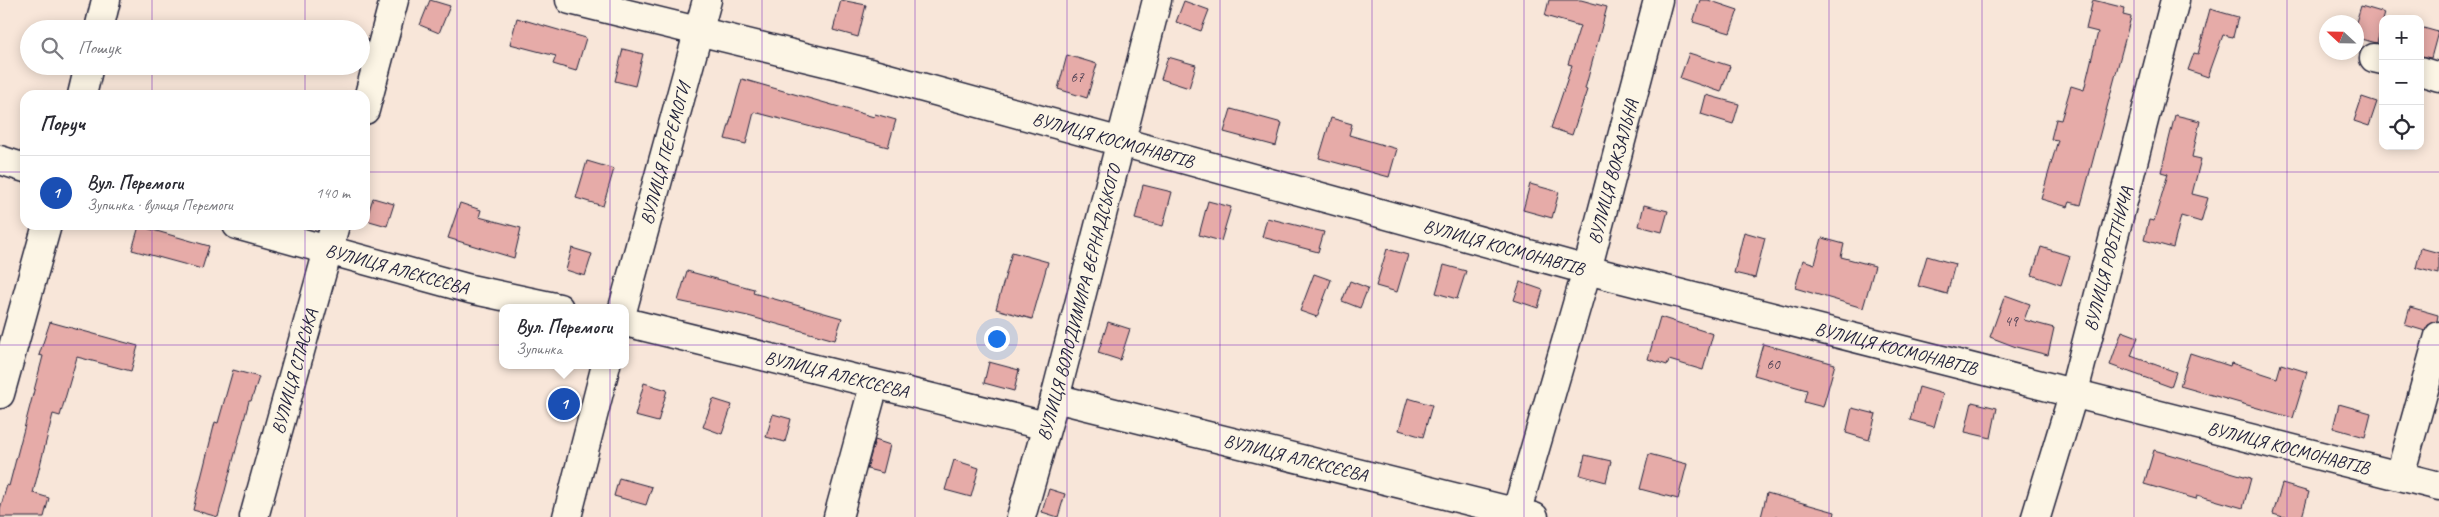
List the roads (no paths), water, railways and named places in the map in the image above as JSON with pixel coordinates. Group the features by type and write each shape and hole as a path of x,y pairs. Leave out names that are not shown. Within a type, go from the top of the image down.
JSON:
{"street":[{"path":"101,20 106,0"},
{"path":"370,91 394,0"},
{"name":"ВУЛИЦЯ КОСМОНАВТІВ","path":"570,0 866,72 1588,270 2073,395 2439,486"},
{"name":"ВУЛИЦЯ ПЕРЕМОГИ","path":"624,304 707,0"},
{"name":"ВУЛИЦЯ ВОЛОДИМИРА ВЕРНАДСЬКОГО","path":"1021,517 1055,398 1119,142 1157,0"},
{"name":"ВУЛИЦЯ ВОКЗАЛЬНА","path":"1522,516 1658,0"},
{"name":"ВУЛИЦЯ РОБІТНИЧА","path":"2036,517 2073,395 2175,0"},
{"path":"2424,73 2439,77"},
{"path":"83,90 87,75"},
{"path":"0,160 20,166"},
{"path":"0,394 46,230"},
{"name":"ВУЛИЦЯ АЛЄКСЄЄВА","path":"277,230 332,237 470,289 540,304"},
{"name":"ВУЛИЦЯ СПАСЬКА","path":"254,517 332,237"},
{"name":"ВУЛИЦЯ АЛЄКСЄЄВА","path":"629,323 1046,426"},
{"path":"2400,475 2439,336"},
{"path":"567,517 605,369"},
{"path":"838,517 874,385"},
{"name":"ВУЛИЦЯ АЛЄКСЄЄВА","path":"1055,398 1522,516"}],"place":[{"name":"Вул. Перемоги","path":"564,404"}]}
